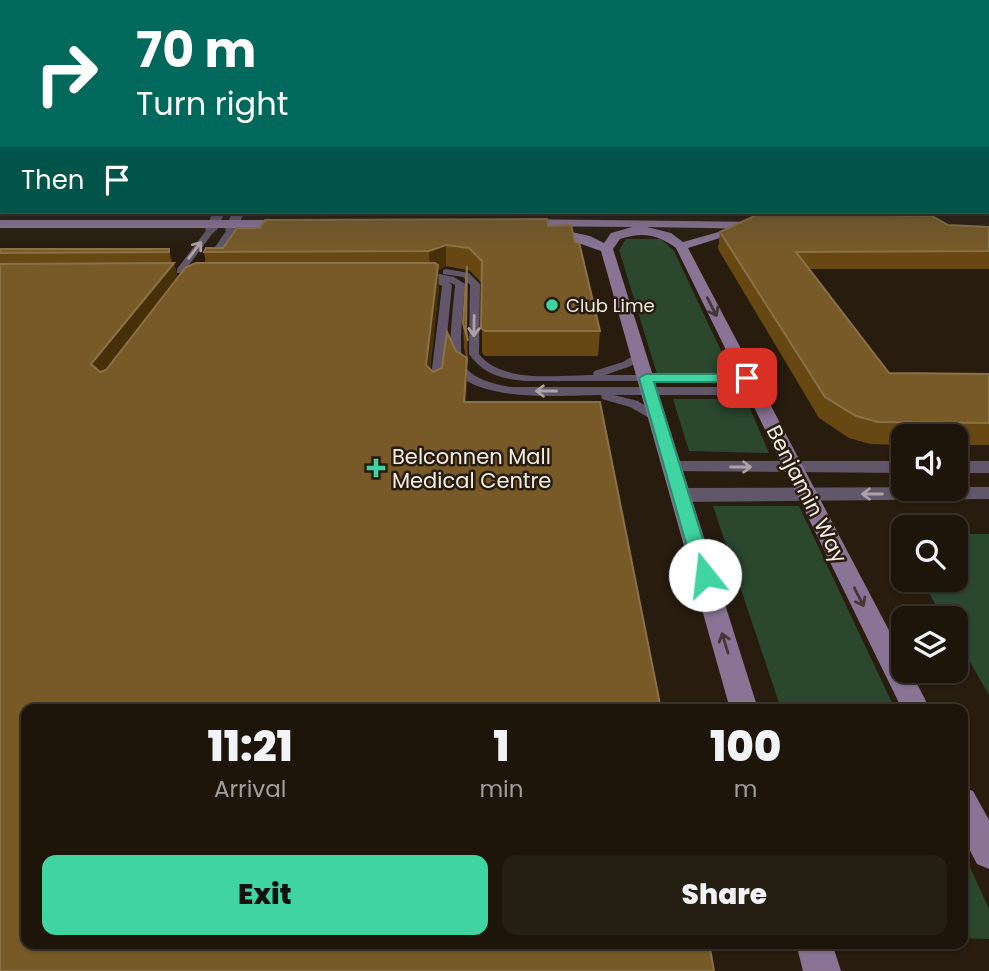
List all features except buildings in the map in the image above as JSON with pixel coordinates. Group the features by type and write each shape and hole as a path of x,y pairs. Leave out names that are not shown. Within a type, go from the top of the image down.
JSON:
{"main road":[{"path":"22,214 27,219 51,223"},
{"path":"0,230 215,222"},
{"path":"0,223 235,222 308,227"},
{"path":"607,249 573,235 512,226 611,222 664,222 782,226 697,239 681,246 667,236 611,222"},
{"path":"664,222 615,236 607,249 743,704"},
{"path":"912,227 943,227"},
{"path":"538,230 744,230"},
{"name":"Benjamin Way","path":"681,246 913,704"},
{"path":"968,813 989,853"},
{"path":"816,949 822,971"}],"street":[{"path":"673,467 891,467"},
{"path":"968,467 989,467"},
{"path":"681,495 989,493"}],"lane":[{"path":"922,214 943,227"},
{"path":"177,274 215,222"},
{"path":"177,274 206,272 235,222"},
{"path":"412,276 452,272 466,275 475,284 474,354 489,369 525,378 581,385 634,404 658,419"},
{"path":"177,274 191,279"},
{"path":"412,276 452,279 460,284 456,360 472,379 510,391 581,385 750,384"},
{"path":"412,276 435,276 447,285 436,391"},
{"path":"581,385 627,364 639,355"}],"green space":[{"path":"387,214 698,214 287,216"},
{"path":"626,239 661,239 674,251 732,374 657,374 619,250"},
{"path":"673,399 746,399 769,453 689,451"},
{"path":"713,506 799,506 893,704 779,704"},
{"path":"968,534 989,534 989,695 968,659 968,606 936,606 928,592 968,592"},
{"path":"968,863 989,909 989,939 968,938"}],"place":[{"name":"Club Lime","path":"552,305"},
{"name":"Belconnen Mall Medical Centre","path":"376,468"}],"route":[{"path":"705,575 646,378 747,378"}]}
